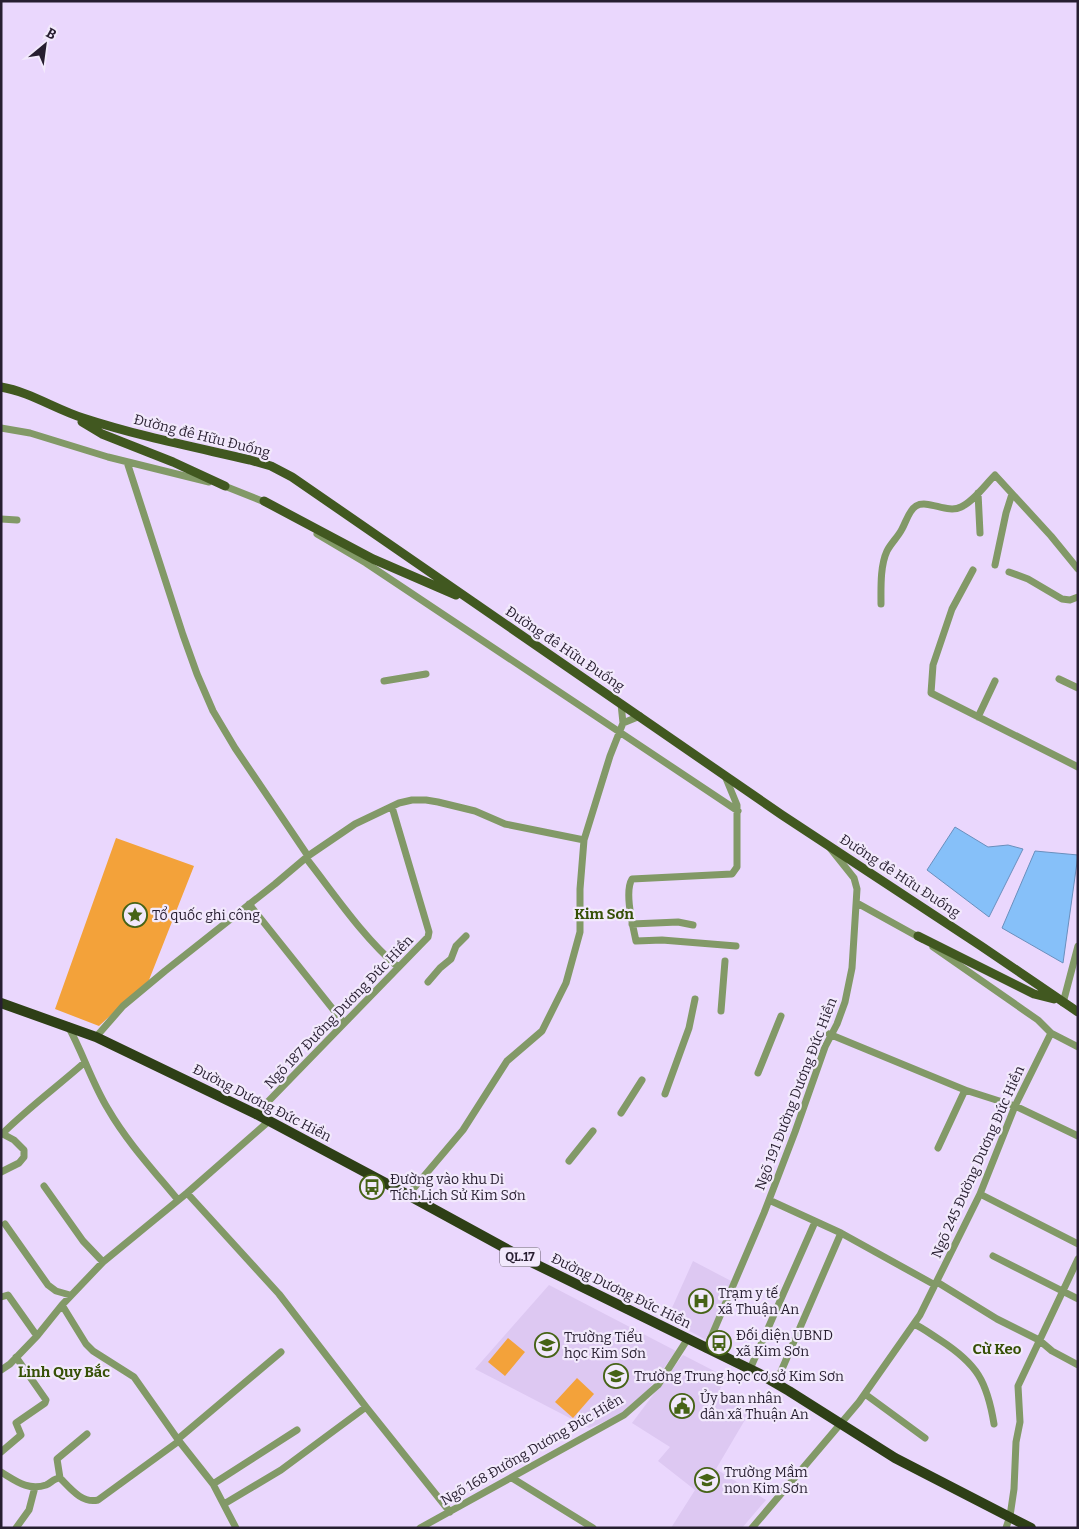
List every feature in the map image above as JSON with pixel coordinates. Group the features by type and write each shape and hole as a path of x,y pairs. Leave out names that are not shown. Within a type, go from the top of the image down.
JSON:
{"highway":[{"name":"Đường Dương Đức Hiền","path":"1,1003 96,1037 256,1114 524,1259 750,1369 776,1383 895,1458 1031,1528"}],"main road":[{"name":"Đường đê Hữu Đuống","path":"1,387 14,389 30,395 68,413 145,436 250,460 270,466 292,477 725,776 1078,1012"},
{"path":"68,413 102,434 173,462 225,486"},
{"path":"264,501 373,560 472,602"},
{"path":"918,936 1034,994 1060,1001"}],"street":[{"path":"1,428 30,433 128,462 225,486 264,501 366,563 738,811"},
{"path":"128,462 183,635 213,711 235,748 307,857 360,928 381,952 398,967"},
{"path":"881,604 882,580 887,551 896,540 916,506 924,504 951,510 960,508 967,504 995,476 1051,536 1078,569"},
{"path":"978,493 980,533"},
{"path":"995,565 1012,494"},
{"path":"1,519 17,520"},
{"path":"973,570 952,609 933,665 931,693 1078,767"},
{"path":"1008,572 1028,579 1062,599 1070,600 1078,597"},
{"path":"384,681 426,674"},
{"path":"1059,679 1078,688"},
{"path":"978,717 995,681"},
{"path":"408,1195 463,1130 507,1061 542,1031 566,984 580,932 580,889 584,840 610,756 623,723 621,704"},
{"path":"623,723 640,716"},
{"path":"725,776 738,811 737,867 735,871 732,874 632,879 629,883 629,893 632,924 636,941 662,940 736,946"},
{"path":"96,1037 123,1006 165,970 307,857 355,824 399,803 412,800 426,800 475,811 505,824 584,840"},
{"name":"Ngõ 187 Đường Dương Đức Hiền","path":"256,1114 429,934 392,807"},
{"name":"Ngõ 191 Đường Dương Đức Hiền","path":"706,1349 769,1200 825,1047 845,1002 854,948 857,889 855,880 828,845"},
{"path":"857,903 918,936 987,987 1038,1020 1052,1033 1078,1047"},
{"path":"249,904 344,1023"},
{"path":"632,924 678,922 693,925"},
{"path":"428,982 451,959 456,946 466,936"},
{"path":"1060,1001 1078,946"},
{"path":"721,1010 725,960"},
{"path":"665,1094 689,1028 695,999"},
{"path":"758,1073 782,1016"},
{"path":"67,1026 82,1051 85,1062 108,1109 178,1200"},
{"name":"Ngõ 245 Đường Dương Đức Hiền","path":"752,1528 865,1394 920,1315 980,1194 1015,1106 1052,1033"},
{"path":"830,1034 965,1090 1015,1106 1078,1136"},
{"path":"1,1172 19,1163 24,1157 24,1150 14,1140 2,1133 85,1062"},
{"path":"620,1113 642,1080"},
{"path":"938,1148 965,1090"},
{"path":"1,1370 10,1364 70,1295 103,1262 187,1193 269,1121"},
{"path":"569,1161 593,1131"},
{"path":"44,1186 83,1241 103,1262"},
{"path":"187,1193 279,1294 450,1512"},
{"path":"980,1194 1078,1244"},
{"path":"769,1200 841,1233 1039,1340 1052,1351 1078,1365"},
{"path":"750,1369 815,1222"},
{"path":"5,1224 48,1285 56,1291 70,1295"},
{"path":"776,1383 841,1233"},
{"path":"993,1256 1062,1289 1078,1299"},
{"path":"1006,1528 1010,1516 1014,1489 1016,1442 1020,1414 1018,1386 1062,1289 1078,1259"},
{"path":"1,1297 8,1295 36,1336"},
{"path":"62,1305 86,1344 93,1351 134,1377 178,1440 212,1484 235,1527"},
{"path":"914,1324 956,1350 975,1370 989,1396 994,1424"},
{"name":"Ngõ 168 Đường Dương Đức Hiền","path":"420,1528 624,1415 658,1385 687,1340"},
{"path":"87,1434 57,1459 60,1478 82,1498 89,1501 98,1500 178,1440 281,1352"},
{"path":"1,1452 21,1435 16,1423 45,1404 46,1400 16,1357"},
{"path":"865,1394 925,1438"},
{"path":"224,1504 281,1470 366,1407"},
{"path":"212,1484 296,1430"},
{"path":"1,1472 23,1486 35,1487 48,1484 60,1478"},
{"path":"512,1478 593,1528"},
{"path":"16,1528 29,1510 35,1487"}],"shaded area":[{"path":"116,838 194,866 149,980 99,1026 55,1009"},
{"name":"Trạm y tế xã Thuận An","path":"693,1261 735,1283 710,1342 667,1319"},
{"path":"549,1285 676,1351 640,1401 618,1416 589,1428 475,1369"},
{"path":"508,1338 525,1352 505,1376 488,1362"},
{"path":"683,1355 726,1377 720,1389 734,1398 732,1402 749,1413 716,1469 766,1500 742,1528 671,1528 695,1490 658,1461 670,1447 632,1423"},
{"path":"577,1378 594,1394 573,1418 555,1402"}],"water":[{"path":"955,827 988,847 1008,845 1023,849 989,917 927,870"},
{"path":"1035,851 1078,855 1063,963 1002,928"}],"place":[{"name":"Tổ quốc ghi công","path":"135,915"},
{"name":"Đường vào khu Di Tích Lịch Sử Kim Sơn","path":"372,1187"},
{"name":"Trạm y tế xã Thuận An","path":"701,1301"},
{"name":"Đối diện UBND xã Kim Sơn","path":"719,1343"},
{"name":"Trường Tiểu học Kim Sơn","path":"547,1345"},
{"name":"Trường Trung học cơ sở Kim Sơn","path":"616,1376"},
{"name":"Ủy ban nhân dân xã Thuận An","path":"682,1406"},
{"name":"Trường Mầm non Kim Sơn","path":"707,1480"}],"district":[{"name":"Kim Sơn","path":"604,914"},
{"name":"Cừ Keo","path":"997,1349"},
{"name":"Linh Quy Bắc","path":"64,1372"}]}
